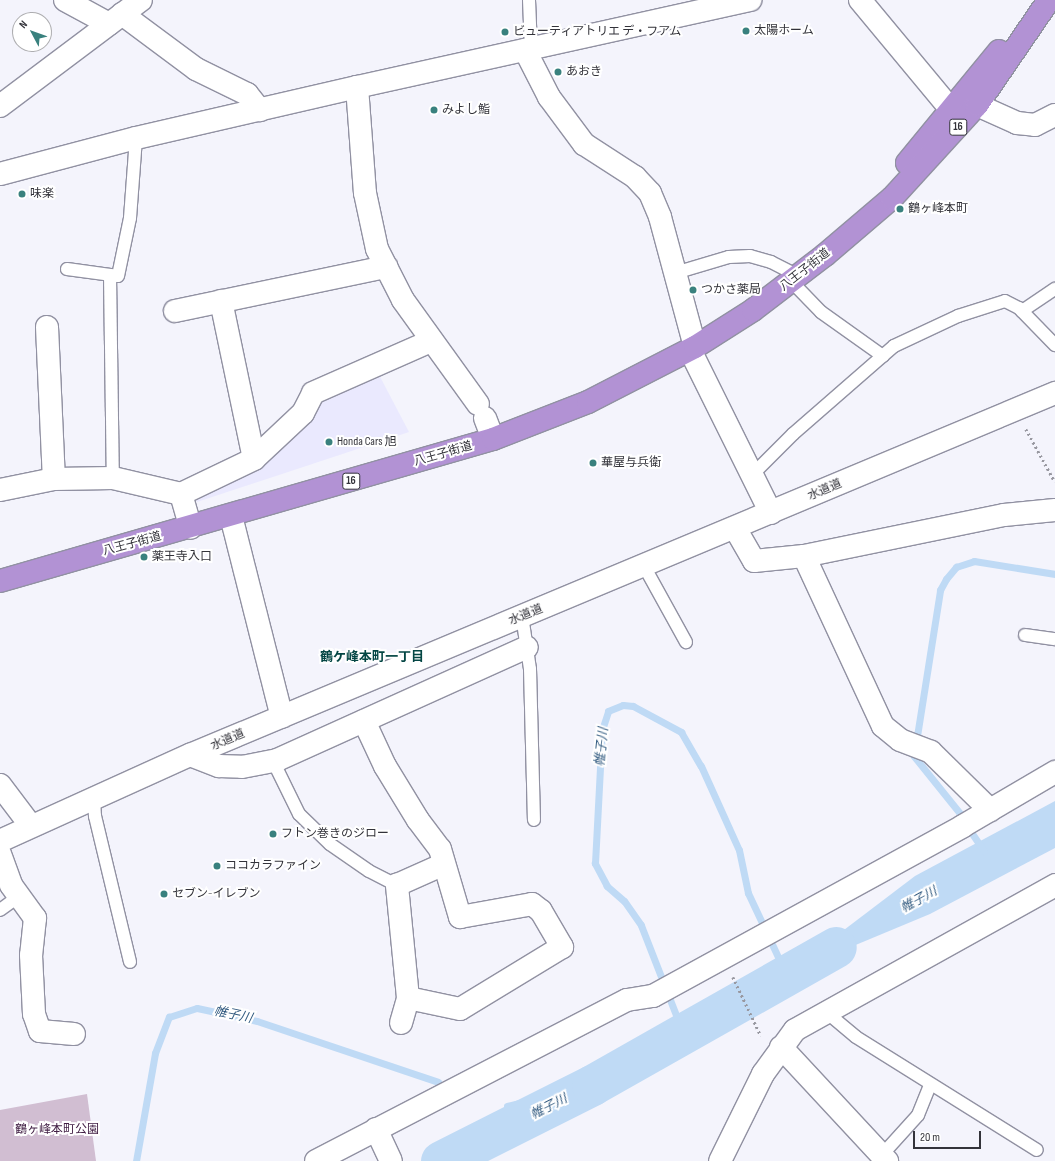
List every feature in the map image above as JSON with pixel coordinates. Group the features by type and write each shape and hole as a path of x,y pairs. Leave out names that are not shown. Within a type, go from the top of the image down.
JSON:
{"highway":[{"name":"八王子街道","path":"845,236 952,111 1004,45 1034,0"},
{"name":"八王子街道","path":"0,581 191,528 493,439 588,402 693,348 753,310 794,279 892,198 977,105 1049,0"}],"street":[{"path":"65,0 115,19 196,68 247,94 260,110"},
{"path":"0,106 141,0"},
{"path":"0,174 136,138 528,49 698,6 750,0"},
{"path":"860,0 952,111"},
{"path":"528,49 549,97 584,144 636,177 650,193 660,217 693,348 771,513"},
{"path":"357,87 364,193 376,249 403,300 482,411 493,439"},
{"path":"977,105 1017,123 1035,125 1055,115"},
{"path":"175,310 386,267"},
{"path":"221,301 254,459"},
{"path":"48,327 54,479"},
{"path":"0,490 54,479 113,478 181,494 254,459 303,413 313,392 431,341"},
{"name":"水道道","path":"0,841 190,755 1055,393"},
{"path":"181,494 191,528"},
{"path":"735,528 754,561 804,556 1004,515 1055,510"},
{"path":"231,516 282,717"},
{"path":"804,556 883,726 900,740 931,752 990,810"},
{"path":"190,755 219,766 242,767 273,761 527,647"},
{"path":"364,721 385,766 418,820 440,849 460,917 532,904 541,911 562,947 460,1009 408,998"},
{"path":"316,1161 384,1145 627,1000 653,996 990,810 1055,772"},
{"path":"0,785 31,826"},
{"path":"0,854 11,885 35,918 31,955 34,1014 40,1031 74,1034"},
{"path":"401,1023 408,998 397,885 444,864"},
{"path":"720,1161 763,1074 781,1047 795,1030 825,1011 1055,885"},
{"path":"781,1047 884,1158"}],"lane":[{"path":"528,49 529,0"},
{"path":"67,269 118,276 130,218 136,138"},
{"path":"675,273 729,257 750,256 771,262 794,279 822,312 883,356"},
{"path":"110,275 113,478"},
{"path":"1022,311 1055,289"},
{"path":"752,475 793,434 894,346 958,316 1005,301 1022,311 1055,345"},
{"path":"644,566 686,642"},
{"path":"522,616 527,647 534,820"},
{"path":"1025,635 1055,639"},
{"path":"273,761 299,814 330,844 369,871 397,885"},
{"path":"94,798 96,816 130,962"},
{"path":"0,910 18,896"},
{"path":"825,1011 856,1037 930,1085 1037,1150"},
{"path":"884,1158 918,1114 930,1085"}],"path":[{"path":"1024,425 1034,446 1055,482"},
{"path":"731,974 754,1020"}],"shaded area":[{"name":"Honda Cars 旭","path":"376,369 409,432 197,502 194,494 316,396"}],"green space":[{"name":"鶴ヶ峰本町公園","path":"87,1094 96,1161 0,1161 0,1110"}],"water":[{"path":"1055,801 1055,848 930,914 786,974 915,876"}],"waterway":[{"path":"917,736 940,590 946,579 956,567 974,561 1055,574"},
{"name":"帷子川","path":"683,1033 641,925 624,901 607,886 595,863 602,730 608,711 623,705 633,706 681,732 701,766 739,850 748,893 786,974"},
{"path":"913,755 962,816"},
{"path":"971,832 984,851"},
{"name":"帷子川","path":"441,1161 592,1085 836,947"},
{"name":"帷子川","path":"136,1161 155,1053 169,1017 197,1008 257,1021 438,1082"},
{"name":"帷子川","path":"507,1106 592,1085"}],"place":[{"name":"太陽ホーム","path":"746,31"},
{"name":"ビューティアトリエ デ・フアム","path":"505,32"},
{"name":"あおき","path":"558,72"},
{"name":"みよし鮨","path":"434,110"},
{"name":"味楽","path":"22,194"},
{"name":"鶴ヶ峰本町","path":"900,209"},
{"name":"つかさ薬局","path":"693,290"},
{"name":"Honda Cars 旭","path":"329,442"},
{"name":"華屋与兵衛","path":"593,463"},
{"name":"薬王寺入口","path":"144,557"},
{"name":"フトン巻きのジロー","path":"273,834"},
{"name":"ココカラファイン","path":"217,866"},
{"name":"セブン-イレブン","path":"164,894"}],"district":[{"name":"鶴ケ峰本町一丁目","path":"372,657"}]}
